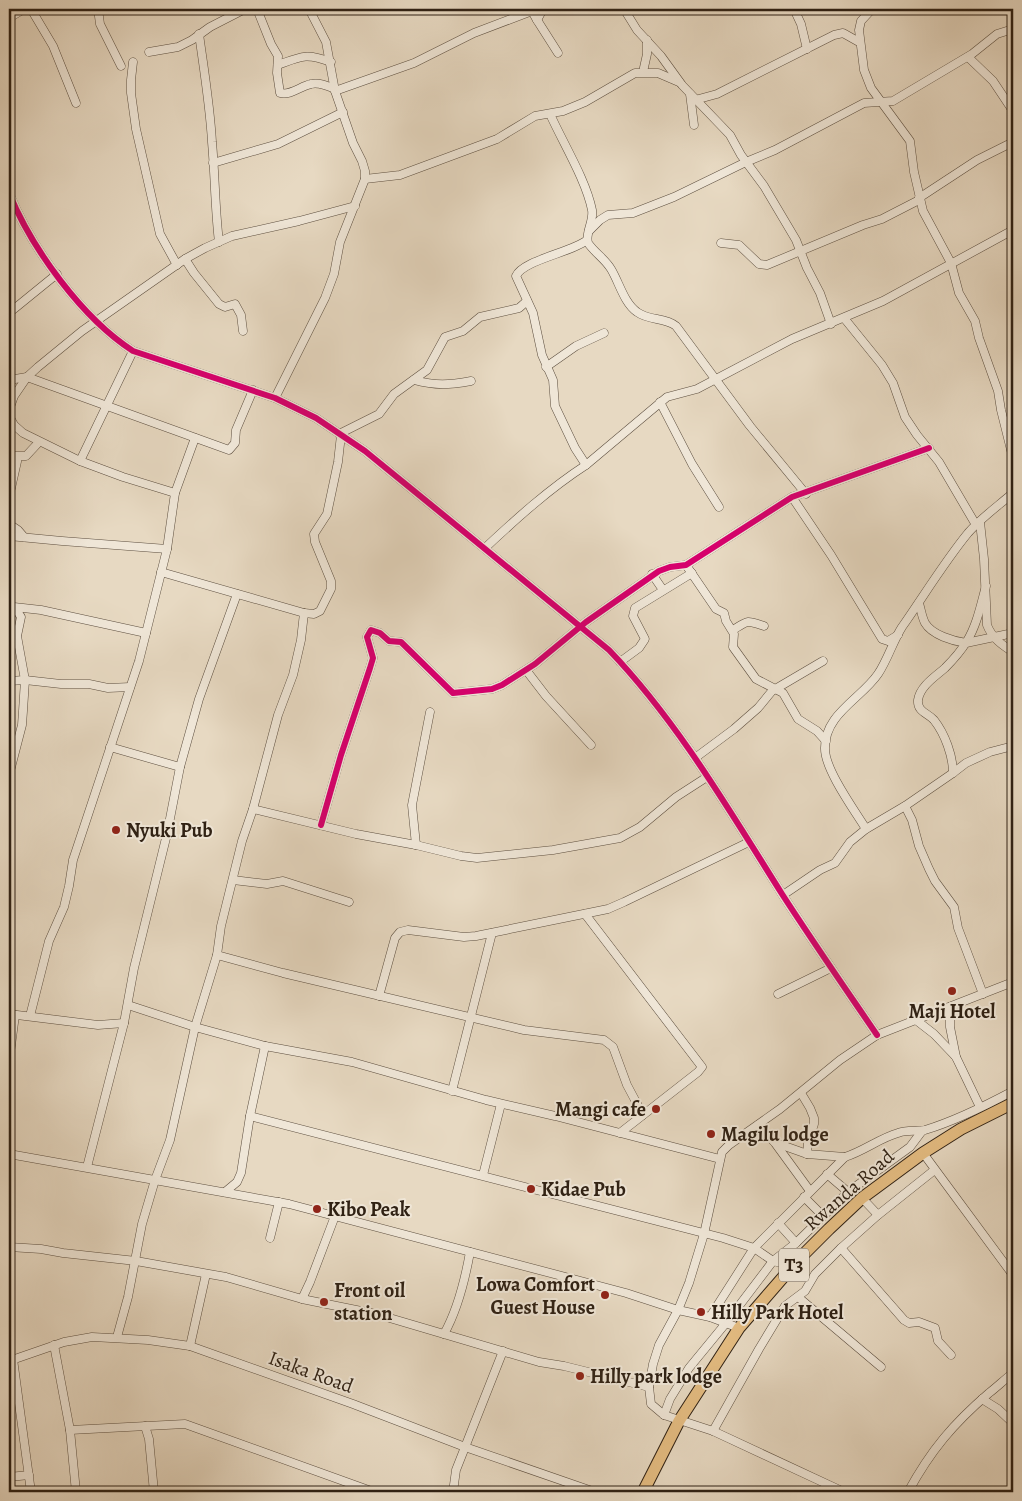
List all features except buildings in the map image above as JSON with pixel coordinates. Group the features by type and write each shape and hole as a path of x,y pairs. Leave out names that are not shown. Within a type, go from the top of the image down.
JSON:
{"highway":[{"name":"Rwanda Road","path":"643,1492 679,1420 739,1328 793,1266 862,1198 923,1153 961,1129 1013,1103"}],"street":[{"path":"9,18 24,9"},
{"path":"31,9 54,46 76,103"},
{"path":"98,9 100,24 121,66"},
{"path":"149,52 174,49 245,9"},
{"path":"257,9 278,56 277,81 280,93 282,94 310,84 318,84 335,90 414,63 474,33 532,10 558,53"},
{"path":"274,398 325,298 334,274 340,242 365,179 362,161 353,143 335,90 326,42 309,9"},
{"path":"537,20 543,9"},
{"path":"624,9 632,23 680,82 723,126 764,186 796,240 799,252 820,294 831,324"},
{"path":"794,9 801,24 806,49"},
{"path":"872,9 861,21 859,30 867,80 881,103 910,141 919,199 923,211 951,263 959,293 975,321 978,338 998,391 1013,458"},
{"path":"589,231 608,215 633,213 682,194 746,162 775,150 864,103 889,102 898,98 968,57 997,34 1013,29"},
{"path":"693,97 717,94 834,35 844,32 860,42"},
{"path":"199,34 207,88 219,242"},
{"path":"642,72 647,54 647,40"},
{"path":"278,65 301,56 309,55 331,62"},
{"path":"968,57 993,81 1013,111"},
{"path":"133,62 131,93 136,129 160,234 176,265"},
{"path":"365,179 400,175 420,169 459,152 504,136 533,117 563,112 585,102 612,88 632,74 642,72 658,73 680,82"},
{"path":"693,97 694,125"},
{"path":"213,164 278,144 342,112"},
{"path":"550,114 584,184 592,209 589,231 587,240 582,244 561,251 518,272 516,276 533,313 542,355 553,380 555,406 558,415 586,466"},
{"path":"721,243 739,245 756,262 767,265 877,221 919,199 977,160 1013,142"},
{"path":"9,193 32,239 68,290 118,342 133,352 253,390 316,418 365,451 581,626 620,662 638,682 695,758 783,895 877,1035"},
{"path":"9,410 14,396 27,377 96,321 185,259 232,236 355,206"},
{"path":"484,548 510,524 567,478 586,466 667,397 698,389 792,339 883,301 1013,230"},
{"path":"587,240 594,252 602,257 611,268 632,307 637,312 647,317 667,320 676,326 750,426 806,494"},
{"path":"185,259 219,304 225,307 235,304 241,314 242,331"},
{"path":"9,313 57,274"},
{"path":"340,435 379,414 394,394 426,370 445,338 462,331 480,317 519,308 527,301"},
{"path":"844,318 882,365 892,383 905,417 949,477 953,489 978,524 986,586 986,619 989,631 999,643 1013,652"},
{"path":"546,367 576,346 604,333"},
{"path":"80,461 133,352"},
{"path":"9,380 27,377 225,449 231,449 235,443 236,430 253,390"},
{"path":"414,380 435,385 471,381"},
{"path":"660,402 692,464 719,508"},
{"path":"9,416 14,425 23,433 39,442 80,461 130,480 175,493"},
{"path":"161,572 304,612 314,614 320,611 331,589 331,581 314,537 316,530 327,514 338,462 340,435"},
{"path":"30,1016 49,941 64,907 70,886 73,860 139,661 167,549 175,493 194,438"},
{"path":"9,456 26,456 39,442"},
{"path":"321,825 341,755 372,663 372,650 367,636 371,630 380,632 389,641 401,642 455,694 498,688 526,670 581,626 652,574 670,567 686,565 792,498 929,448"},
{"path":"9,497 18,457"},
{"path":"866,829 844,794 827,759 826,741 834,718 879,672 898,635 952,553 978,524 1013,493"},
{"path":"792,498 831,555 882,639 888,641 898,635"},
{"path":"9,524 24,537"},
{"path":"9,536 167,549"},
{"path":"686,565 716,609 724,613 726,621 733,630 733,647 750,668 756,679 783,693 798,719 817,731 826,741"},
{"path":"620,662 639,648 645,639 633,616 633,610 692,573"},
{"path":"652,574 663,590"},
{"path":"953,773 953,760 948,747 934,720 921,711 918,701 931,679 957,655 966,643 972,632 986,586"},
{"path":"87,1167 124,1023 138,951 167,834 180,767 199,699 238,594"},
{"path":"919,603 926,624 931,630 940,635 966,643 1013,634"},
{"path":"10,606 41,610 146,633"},
{"path":"10,606 18,611 21,617 17,636"},
{"path":"117,1337 136,1261 142,1224 155,1180 170,1140 195,1027 217,955 221,926 242,841 253,809 278,716 293,675 301,640 304,612"},
{"path":"733,630 748,621 754,621 764,626"},
{"path":"9,623 17,636 25,680 22,725 9,775"},
{"path":"695,758 734,729 758,708 768,694 823,661"},
{"path":"526,670 546,696 591,745"},
{"path":"9,681 25,680 93,684 108,688 130,686"},
{"path":"416,845 412,805 430,712"},
{"path":"783,895 820,870 835,863 850,842 866,829 905,806 966,763 990,752 1013,746"},
{"path":"110,747 180,767"},
{"path":"253,809 477,858 553,850 620,838 640,827 707,776"},
{"path":"905,806 912,820 919,846 932,875 954,907 958,928 983,994"},
{"path":"379,996 395,938 400,932 408,930 464,937 492,933 617,906 749,842"},
{"path":"233,880 267,884 283,881 349,902"},
{"path":"585,914 702,1067 620,1133"},
{"path":"452,1091 492,933"},
{"path":"217,955 283,973 470,1018 524,1030 600,1039 608,1042 613,1047 627,1086 643,1115"},
{"path":"778,994 831,968"},
{"path":"844,1492 713,1431 664,1415 651,1404 649,1388 659,1345 684,1299 704,1234 722,1152 728,1145 801,1092 840,1060 877,1035 1013,982"},
{"path":"128,1005 195,1027 265,1046 352,1062 501,1104 720,1159"},
{"path":"950,1007 950,1027 956,1056 980,1107"},
{"path":"9,1060 12,1014 98,1025 124,1023"},
{"path":"916,1020 934,1034 956,1056"},
{"path":"225,1192 237,1182 241,1173 250,1116 265,1046"},
{"path":"775,1143 806,1154 845,1157 862,1151 896,1133 910,1129 922,1131 946,1123 1013,1091"},
{"path":"801,1092 814,1118 806,1154"},
{"path":"483,1175 501,1104"},
{"path":"250,1116 723,1238 754,1248 772,1261 793,1266"},
{"path":"758,1124 775,1143 823,1216"},
{"path":"664,1415 670,1399 689,1368 726,1324 772,1261 796,1243 848,1192 900,1156 910,1147 922,1131"},
{"path":"923,1153 1013,1275"},
{"path":"9,1154 280,1202 626,1293 678,1310 710,1316 739,1328"},
{"path":"710,1316 754,1248 845,1157"},
{"path":"713,1431 785,1306 805,1291 815,1274 841,1248 878,1215 935,1171"},
{"path":"827,1174 848,1192"},
{"path":"862,1198 878,1215"},
{"path":"270,1238 280,1202"},
{"path":"302,1299 335,1216"},
{"path":"778,1223 796,1243"},
{"path":"9,1247 41,1248 63,1253 136,1261 226,1277 302,1299 376,1314 539,1362 564,1366 649,1388"},
{"path":"841,1248 904,1320 909,1323 919,1322 935,1328 938,1341 951,1355"},
{"path":"444,1334 452,1318 461,1291 470,1252"},
{"path":"190,1346 206,1274"},
{"path":"798,1297 881,1367"},
{"name":"Isaka Road","path":"11,1360 64,1342 92,1337 117,1337 190,1346 353,1404 465,1447 595,1492"},
{"path":"54,1345 70,1430 76,1492"},
{"path":"453,1492 456,1470 503,1351"},
{"path":"11,1360 31,1492"},
{"path":"908,1492 921,1468 942,1438 982,1399 1013,1373"},
{"path":"982,1399 998,1409 1013,1423"},
{"path":"70,1430 185,1424 374,1492"},
{"path":"145,1426 149,1439 154,1492"},
{"path":"9,1477 29,1475"}],"cycle path":[{"path":"9,193 31,237 61,281 77,301 114,337 133,351 275,398 316,418 365,451 609,650 658,707 702,768 794,912 877,1035"},
{"path":"321,825 341,755 373,658 367,637 371,630 380,633 389,641 401,642 453,693 492,689 502,685 535,664 586,622 659,571 670,567 686,565 792,497 929,448"}],"place":[{"name":"Nyuki Pub","path":"116,830"},
{"name":"Maji Hotel","path":"952,991"},
{"name":"Mangi cafe","path":"656,1109"},
{"name":"Magilu lodge","path":"711,1134"},
{"name":"Kidae Pub","path":"531,1189"},
{"name":"Kibo Peak","path":"317,1209"},
{"name":"Lowa Comfort Guest House","path":"605,1295"},
{"name":"Front oil station","path":"324,1302"},
{"name":"Hilly Park Hotel","path":"701,1312"},
{"name":"Hilly park lodge","path":"580,1376"}]}
